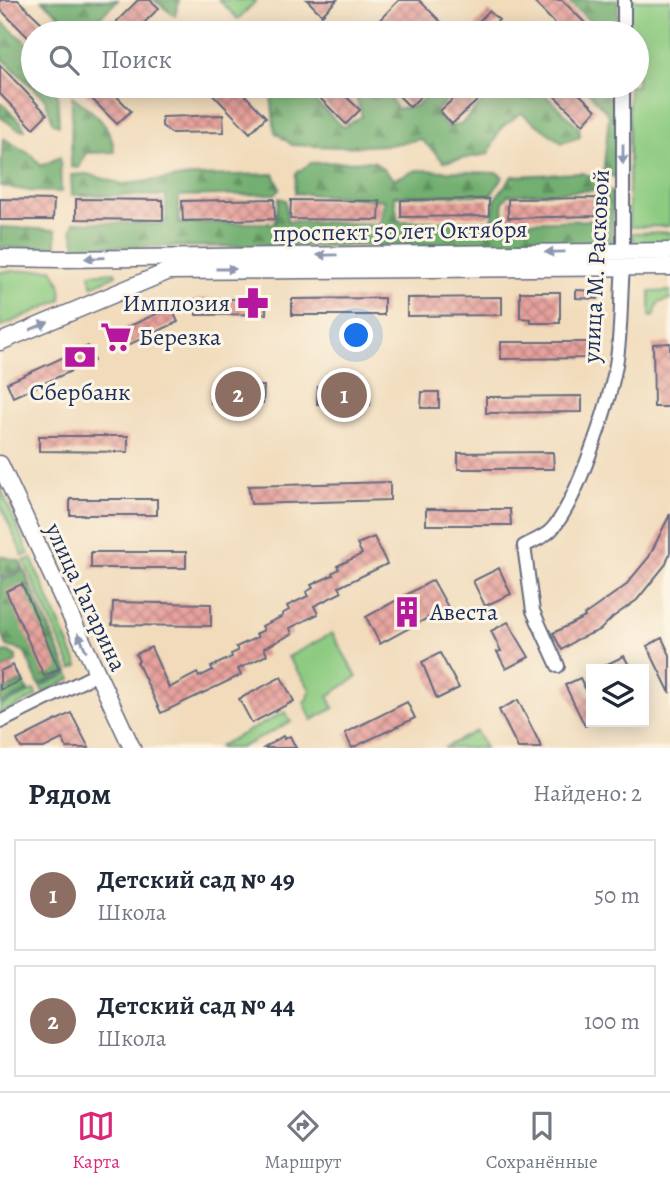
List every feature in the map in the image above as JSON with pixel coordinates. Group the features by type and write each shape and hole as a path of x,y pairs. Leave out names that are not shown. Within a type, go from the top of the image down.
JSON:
{"main road":[{"name":"проспект 50 лет Октября","path":"0,342 169,271 623,259 670,251"},
{"path":"130,257 142,267 141,278 136,284"},
{"name":"проспект 50 лет Октября","path":"0,258 623,259 670,267"},
{"name":"улица Гагарина","path":"0,464 132,748"}],"street":[{"path":"624,0 624,21"},
{"name":"улица М. Расковой","path":"558,666 533,611 524,546 551,531 560,518 580,478 616,369 623,259 623,98"},
{"path":"0,722 97,674"}],"green space":[{"path":"42,0 118,0 96,21 66,21"},
{"path":"154,0 179,0 175,16"},
{"path":"219,0 257,0 238,19"},
{"path":"567,0 618,0 618,21 590,21"},
{"path":"628,0 670,0 670,226 629,227 629,98 649,98 649,21 628,21"},
{"path":"0,20 21,38 21,76 0,56"},
{"path":"58,98 59,125 53,123 45,99"},
{"path":"72,98 75,98 106,126 114,152 86,153 79,168 71,167"},
{"path":"271,98 311,98 343,127 362,116 356,98 390,98 397,109 416,106 424,98 448,98 435,113 447,127 461,124 486,98 549,98 579,127 580,137 562,143 521,113 501,128 488,154 444,162 421,139 389,145 292,145 275,132"},
{"path":"594,98 618,98 617,177 603,175 609,115"},
{"path":"0,102 21,122 25,130 18,129 0,117"},
{"path":"3,138 33,156 41,166 60,157 61,192 0,186"},
{"path":"374,161 394,179 417,170 498,173 503,177 491,195 394,196 398,221 492,221 495,199 512,176 583,173 599,180 596,190 508,195 503,202 504,222 599,220 602,191 613,192 612,245 76,247 72,231 74,222 162,224 166,221 166,196 72,195 71,175 87,174 123,184 195,176 274,174 280,188 275,194 179,196 179,223 275,223 279,198 286,200 287,221 380,224 384,200 295,193 296,173 311,163"},
{"path":"0,227 56,230 56,247 0,248"},
{"path":"670,232 670,244 652,246 636,243 632,233"},
{"path":"52,269 60,284 61,300 0,327 0,272"},
{"path":"115,272 116,275 92,286 90,274"},
{"path":"670,291 670,299 658,303 654,317 650,317 650,292"},
{"path":"0,487 29,554 23,556 0,504"},
{"path":"0,556 20,561 23,568 0,578"},
{"path":"31,558 78,666 72,669 24,561"},
{"path":"24,570 68,672 39,685 24,651 7,646 0,629 0,581"},
{"path":"332,633 357,677 328,696 334,708 312,720 304,702 310,689 288,657"},
{"path":"8,651 16,656 16,662 0,670 0,654"},
{"path":"69,674 71,679 43,692 40,687"},
{"path":"23,681 28,691 0,704 0,692"},
{"path":"34,690 37,696 0,714 0,706"},
{"path":"285,712 291,722 240,748 220,748 219,746"},
{"path":"476,731 485,748 444,748"}],"building":[{"path":"0,0 18,0 40,21 21,21 21,30 0,9"},
{"path":"138,0 150,0 159,8 146,21 117,21"},
{"path":"307,0 337,0 322,15"},
{"path":"399,0 419,0 440,21 379,21"},
{"path":"532,0 562,0 583,21 552,21"},
{"path":"489,11 499,20 498,21 479,21"},
{"path":"0,65 21,87 21,98 32,98 47,114 33,128 0,94"},
{"path":"91,98 119,98 131,111 117,124"},
{"path":"216,98 248,98 266,117 250,133"},
{"path":"320,98 348,98 360,110 346,124"},
{"path":"401,98 419,98 410,107"},
{"path":"454,98 480,98 452,124 440,111"},
{"path":"556,98 584,98 596,110 583,124"},
{"path":"223,115 224,132 171,133 162,126 162,117"},
{"path":"596,198 596,216 508,218 508,199"},
{"path":"0,199 54,200 53,220 0,220"},
{"path":"76,199 163,200 163,220 76,219"},
{"path":"274,199 275,219 183,221 182,201"},
{"path":"489,199 489,216 401,217 401,200"},
{"path":"291,200 380,201 379,220 290,219"},
{"path":"576,290 599,291 598,299 576,298"},
{"path":"520,292 560,292 560,323 531,323 531,319 520,318"},
{"path":"502,297 502,315 407,316 407,298"},
{"path":"384,298 384,315 292,315 292,299"},
{"path":"196,299 266,299 266,314 196,315"},
{"path":"171,307 178,322 115,351 108,336"},
{"path":"501,342 597,342 597,358 501,359"},
{"path":"670,343 670,407 654,407 653,344"},
{"path":"88,346 94,361 13,397 7,383"},
{"path":"211,386 264,386 263,403 211,403"},
{"path":"318,387 370,388 370,405 317,404"},
{"path":"422,392 439,392 439,408 421,408"},
{"path":"582,396 582,412 486,413 486,397"},
{"path":"39,436 128,436 128,452 39,451"},
{"path":"553,452 554,469 458,469 458,453"},
{"path":"390,482 390,500 251,504 248,486"},
{"path":"70,499 157,499 157,515 70,515"},
{"path":"426,509 510,509 511,525 426,525"},
{"path":"670,514 670,552 666,564 637,600 600,630 576,640 562,650 553,633 585,617 584,615 625,586 649,557"},
{"path":"374,537 387,564 339,587 342,592 314,606 318,614 290,628 292,634 264,648 267,655 238,669 241,675 161,713 137,662 139,661 136,654 151,647 169,688 197,673 199,677 213,670 211,667 232,657 231,654 238,651 236,647 258,637 256,634 264,630 262,626 283,616 282,614 289,610 287,606 308,596 306,592 313,588 311,585 333,575 332,573 339,569 337,566 362,554 357,544"},
{"path":"91,552 186,552 186,568 91,568"},
{"path":"499,568 511,594 485,606 473,581"},
{"name":"Авеста","path":"433,580 448,607 380,644 366,617"},
{"path":"22,584 59,669 44,676 6,591"},
{"path":"113,602 211,604 211,626 112,625"},
{"path":"508,622 529,657 506,669 497,652 501,651 491,631"},
{"path":"662,638 670,655 670,693 647,646"},
{"path":"440,653 459,688 437,699 422,662"},
{"path":"624,656 628,664 607,664"},
{"path":"13,665 20,681 0,690 0,671"},
{"path":"281,677 294,701 252,723 239,699"},
{"path":"580,678 586,690 586,726 585,726 565,685"},
{"path":"518,700 541,748 518,748 499,710"},
{"path":"407,702 415,718 352,748 345,733"},
{"path":"71,713 89,748 67,748 62,739 44,748 21,748 17,740"},
{"path":"283,736 284,739 290,736 296,748 264,748"}],"place":[{"name":"Имплозия","path":"253,303"},
{"name":"Березка","path":"116,337"},
{"name":"Сбербанк","path":"80,357"},
{"name":"Детский сад № 44","path":"238,394"},
{"name":"Детский сад № 49","path":"344,395"},
{"name":"Авеста","path":"407,612"}]}
